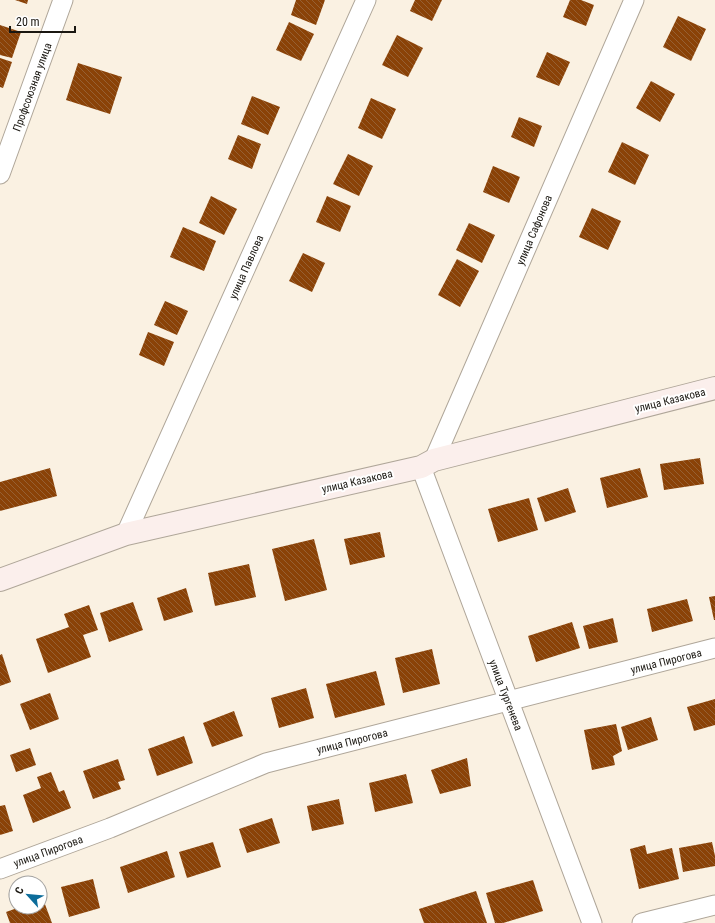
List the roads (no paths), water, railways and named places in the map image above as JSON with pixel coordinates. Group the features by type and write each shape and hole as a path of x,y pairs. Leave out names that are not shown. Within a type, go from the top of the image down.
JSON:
{"main road":[{"name":"улица Казакова","path":"0,580 126,534 428,464 715,388"}],"street":[{"name":"Профсоюзная улица","path":"0,174 63,0"},
{"name":"улица Павлова","path":"126,534 366,0"},
{"name":"улица Сафонова","path":"428,464 634,0"},
{"name":"улица Тургенева","path":"428,464 508,701 592,923"},
{"name":"улица Пирогова","path":"0,869 110,828 266,763 715,648"},
{"path":"642,923 715,905"}]}
